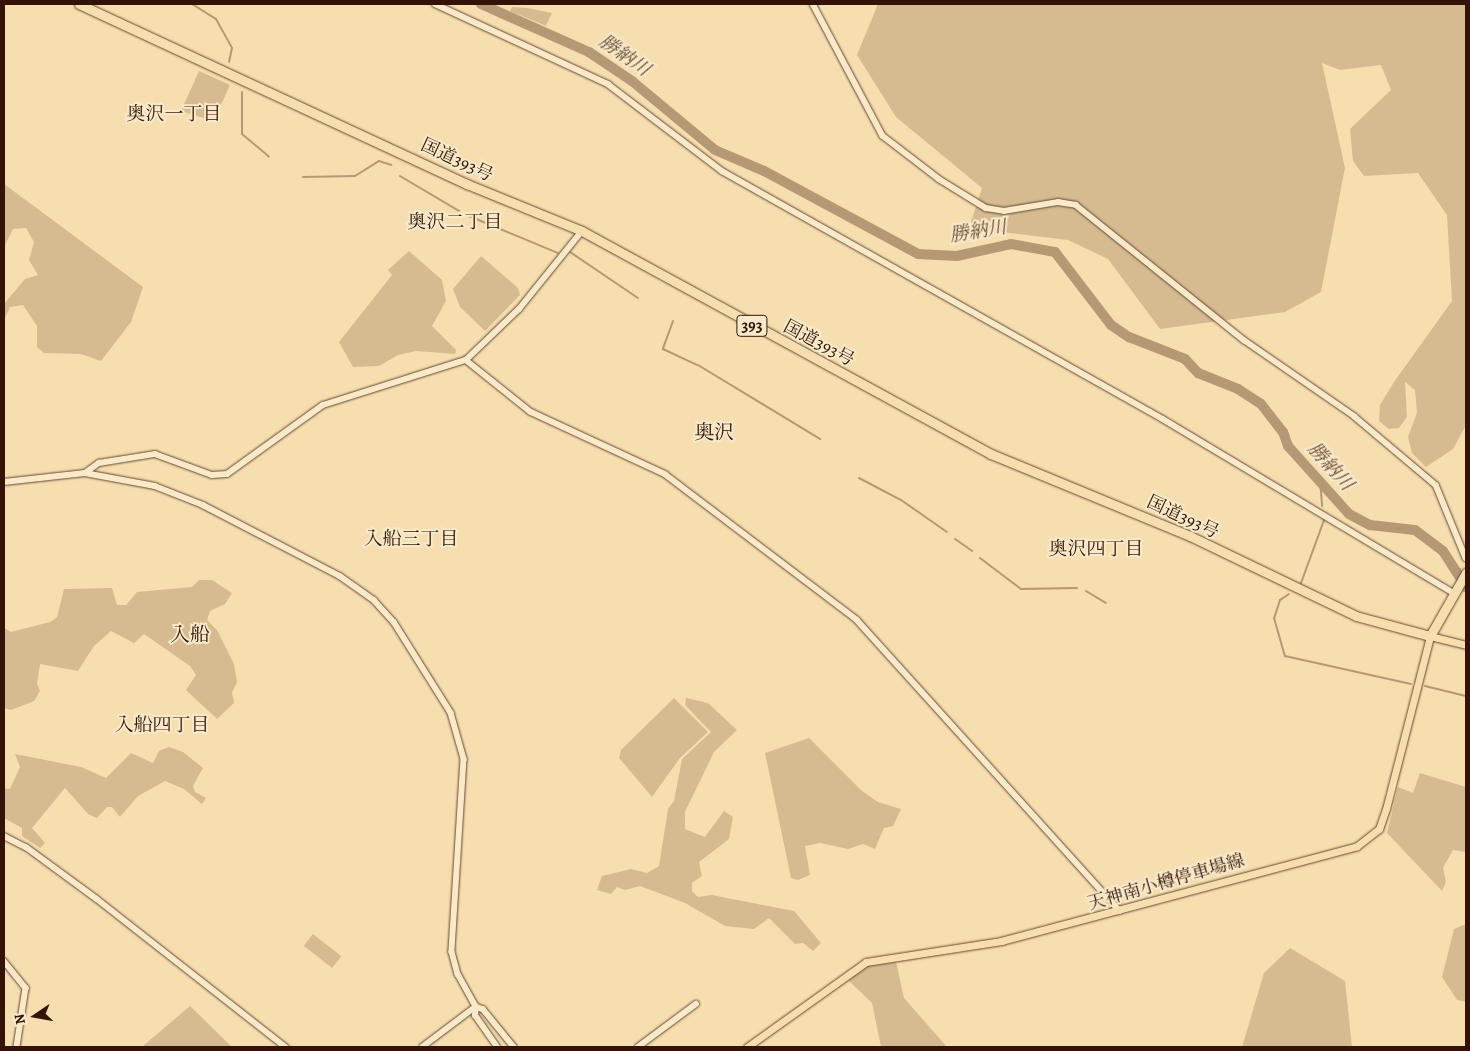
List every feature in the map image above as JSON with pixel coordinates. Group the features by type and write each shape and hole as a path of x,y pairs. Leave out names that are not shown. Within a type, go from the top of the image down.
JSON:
{"highway":[{"name":"国道393号","path":"79,4 467,184 582,231 991,454 1190,536 1356,616 1430,636"},
{"path":"1430,636 1466,573"}],"main road":[{"path":"1430,636 1466,645"},
{"name":"天神南小樽停車場線","path":"746,1047 866,962 1001,941 1357,846 1374,834 1386,809 1430,636"}],"street":[{"path":"435,4 608,84 722,172 1163,419 1455,592"},
{"path":"812,4 883,136 939,179 986,208 1004,211 1058,202 1076,205 1244,340 1354,416 1436,486 1466,558"},
{"path":"85,473 99,464 155,454 212,475 227,474 323,404 466,360 519,309 582,231"},
{"path":"466,360 531,412 665,474 857,620 1120,910"},
{"path":"4,482 85,473 135,480 203,505 340,576 370,597 394,622 439,691 460,736 463,778 452,952 458,974 476,1007 476,1016 497,1047"},
{"path":"4,836 26,847 101,902 286,1047"},
{"path":"4,961 26,988 17,1047"},
{"path":"638,1047 696,1004"},
{"path":"423,1047 476,1007 483,1008 514,1047"}],"shaded area":[{"path":"878,4 1466,4 1466,425 1453,449 1426,467 1412,453 1408,437 1417,413 1415,390 1405,382 1407,417 1399,428 1389,429 1379,421 1380,405 1394,382 1452,301 1447,215 1418,173 1364,176 1353,161 1350,129 1391,90 1381,65 1340,70 1322,63 1345,168 1321,292 1285,312 1160,329 1108,259 1068,240 969,228 982,188 896,117 857,55"},
{"path":"512,7 552,13 546,26 510,11"},
{"path":"199,71 230,85 215,118 210,120 181,111"},
{"path":"4,184 143,287 131,322 101,361 81,354 44,353 37,347 37,326 23,305 10,307 4,320 4,304 25,279 38,275 29,260 34,242 26,228 13,229 4,247"},
{"path":"409,251 442,280 446,301 432,326 456,350 455,354 416,351 398,355 379,366 353,367 339,342 392,275 388,270"},
{"path":"481,256 518,288 520,295 485,331 460,307 453,289"},
{"path":"199,580 212,580 232,593 225,604 210,611 207,620 217,630 234,664 237,682 232,693 234,703 217,719 186,690 196,675 190,666 144,634 134,643 111,631 94,646 78,671 40,664 37,684 40,691 34,701 11,710 4,708 4,628 11,632 50,622 57,617 64,589 112,588 117,605 126,605 137,592 192,587"},
{"path":"674,698 708,732 680,758 652,797 619,758 621,750"},
{"path":"686,698 708,703 737,730 714,752 685,812 685,829 705,837 724,811 733,817 729,839 699,862 702,876 692,883 692,891 698,897 712,895 794,911 821,943 813,951 803,943 795,944 769,918 754,929 725,926 685,903 640,886 625,890 617,887 611,894 597,890 602,876 631,869 647,873 659,866 668,809 674,801 682,759 711,732 685,705"},
{"path":"809,738 862,791 878,802 901,809 893,826 884,828 875,849 863,844 848,849 820,843 805,846 810,875 798,880 791,878 765,753"},
{"path":"169,747 183,752 203,768 193,786 195,792 206,798 202,804 184,789 165,781 138,796 120,817 112,807 107,807 97,818 88,814 65,788 32,828 45,843 40,848 22,836 22,828 4,818 4,788 10,789 20,767 15,754 81,767 106,778 131,753 153,763 159,751"},
{"path":"1420,773 1466,787 1466,852 1453,850 1443,868 1446,882 1442,891 1387,833 1398,787 1413,793"},
{"path":"1466,924 1466,1002 1457,1000 1442,977 1454,929"},
{"path":"313,934 341,956 332,968 304,946"},
{"path":"1290,948 1345,981 1352,1047 1242,1047 1264,973"},
{"path":"896,962 904,998 947,1047 881,1047 872,1003 847,979 866,966"},
{"path":"190,1006 232,1047 142,1047 143,1046"}],"waterway":[{"path":"192,4 216,19 232,48 229,62"},
{"name":"勝納川","path":"481,4 589,52 632,81 715,150 764,171 918,254 957,256 1011,244 1055,252 1111,325 1129,337 1185,359 1198,373 1238,389 1261,404 1283,432 1288,446 1349,514 1370,525 1415,530 1443,551 1466,587"},
{"path":"242,92 242,134 269,157"},
{"path":"303,177 355,176 379,161 391,165"},
{"path":"400,176 459,211"},
{"path":"469,216 558,253"},
{"path":"570,252 638,298"},
{"path":"673,321 663,349 698,365 820,439"},
{"path":"859,478 901,500 947,532"},
{"path":"1320,481 1322,506"},
{"path":"1301,583 1324,520"},
{"path":"955,539 972,551"},
{"path":"980,558 1021,589 1077,588"},
{"name":"勝納川","path":"1456,573 1460,569"},
{"path":"1086,591 1106,603"},
{"path":"1289,594 1280,600 1274,618 1285,656 1411,684"},
{"path":"1425,686 1466,696"}],"district":[{"name":"奥沢一丁目","path":"174,115"},
{"name":"奥沢二丁目","path":"455,223"},
{"name":"奥沢","path":"714,432"},
{"name":"入船三丁目","path":"411,540"},
{"name":"奥沢四丁目","path":"1096,550"},
{"name":"入船","path":"190,634"},
{"name":"入船四丁目","path":"162,726"}]}
